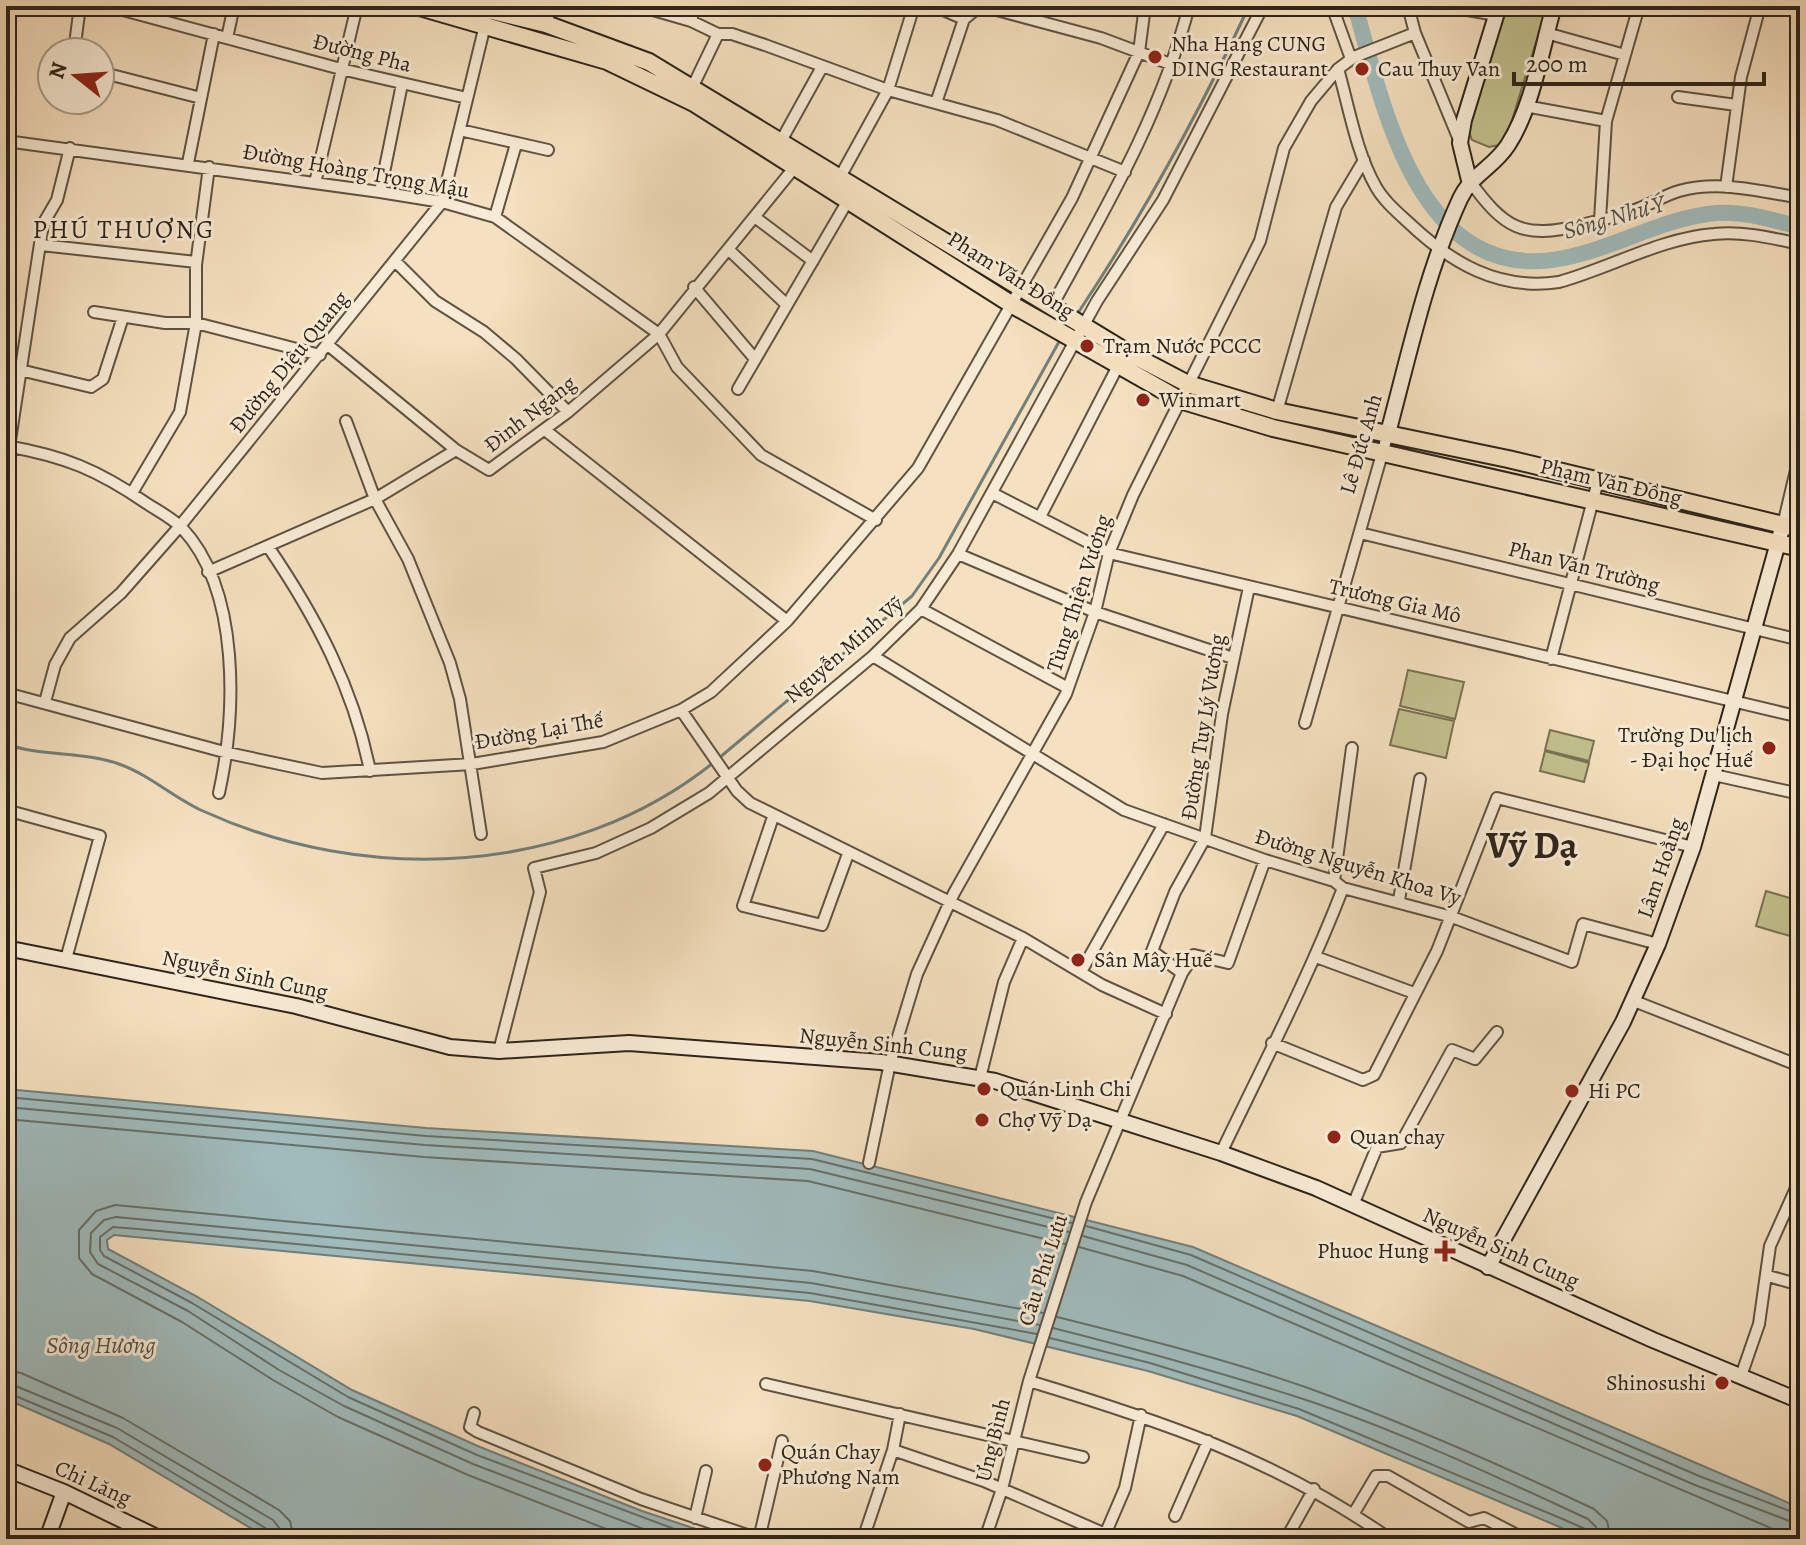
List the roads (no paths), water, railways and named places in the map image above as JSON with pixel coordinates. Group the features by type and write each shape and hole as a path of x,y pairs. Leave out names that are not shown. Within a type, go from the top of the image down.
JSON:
{"main road":[{"name":"Phạm Văn Đồng","path":"416,6 546,24 649,62 781,141 800,161 840,177 851,194 1052,306 1072,329"},
{"name":"Phạm Văn Đồng","path":"472,6 607,61 694,103 800,161 1011,304 1072,329 1180,400 1273,428 1800,548"},
{"name":"Lê Đức Anh","path":"1388,433 1440,246 1469,180 1503,153 1525,106 1554,6"},
{"path":"1469,180 1460,143 1464,120 1498,10"},
{"name":"Phạm Văn Đồng","path":"1121,359 1188,384 1277,411 1388,433 1792,527"},
{"name":"Lâm Hoằng","path":"1488,1267 1634,1001 1658,944 1693,847 1751,628 1778,543 1792,527"},
{"name":"Nguyễn Sinh Cung","path":"6,948 296,1006 414,1040 499,1051 629,1043 890,1063 980,1078 1221,1153 1353,1205 1488,1267 1800,1401"},
{"name":"Chi Lăng","path":"6,1469 64,1492 161,1539"},
{"path":"47,1539 64,1492"}],"street":[{"path":"76,36 80,6"},
{"name":"Đường Pha","path":"108,6 341,69 467,98"},
{"path":"227,38 234,6"},
{"path":"315,183 357,6"},
{"path":"546,24 551,6"},
{"path":"639,6 691,21 718,34 732,34 765,45 888,90 997,120 1092,156 1125,172"},
{"path":"691,21 695,6"},
{"path":"840,177 888,90 914,6"},
{"path":"934,6 964,19"},
{"path":"936,103 964,19 981,6 1139,52 1173,65"},
{"name":"Đường Lại Thế","path":"6,693 228,753 322,773 472,764 603,742 681,710 711,692 787,621 918,468 1092,156 1139,52 1145,6"},
{"path":"1052,306 1125,172 1173,65 1189,6"},
{"name":"Nguyễn Minh Vỹ","path":"499,1051 540,892 534,868 596,853 651,828 709,793 724,772 873,656 921,609 958,554 992,493 1072,329 1163,200 1263,6"},
{"path":"1332,6 1352,58"},
{"path":"1408,6 1415,33 1460,143"},
{"path":"1445,6 1498,10"},
{"path":"1600,220 1606,121 1639,6"},
{"path":"1726,187 1736,105 1760,6"},
{"name":"Đường Diệu Quang","path":"45,702 55,665 70,638 121,593 180,526 442,202 488,14"},
{"name":"Tùng Thiện Vương","path":"869,1163 890,1063 917,974 949,904 1068,688 1095,612 1109,553 1180,400 1260,241 1284,148 1311,101 1338,69 1352,58 1415,33"},
{"path":"1546,33 1625,55"},
{"path":"188,163 214,34"},
{"path":"693,86 718,34"},
{"path":"781,141 822,67"},
{"path":"1338,69 1364,160 1388,203 1440,246 1489,275 1543,284 1714,234 1750,233 1800,244"},
{"path":"116,76 201,98"},
{"path":"380,192 402,84"},
{"path":"1678,97 1736,105"},
{"path":"1525,106 1606,121"},
{"path":"460,130 548,150"},
{"name":"Đường Hoàng Trọng Mậu","path":"6,141 188,163 380,192 442,202 495,217 659,334 677,367 761,455 876,520"},
{"path":"495,217 516,144"},
{"path":"6,528 8,446 43,224 57,200 70,148"},
{"path":"1277,411 1336,207 1364,160"},
{"name":"Đình Ngang","path":"208,572 269,548 375,499 456,450 489,470 568,412 659,334 694,287 756,218 800,161"},
{"path":"132,493 180,412 196,323 196,262 209,167"},
{"path":"1469,180 1492,212 1512,226 1531,233 1553,232 1600,220 1639,209 1677,191 1712,185 1800,198"},
{"path":"738,389 851,194"},
{"path":"756,218 813,261"},
{"path":"41,245 196,262"},
{"path":"729,250 787,305"},
{"path":"396,262 435,301 484,332 516,359 568,412"},
{"path":"694,287 755,359"},
{"path":"94,312 165,323 196,323 320,355"},
{"path":"20,370 91,387 103,379 123,317"},
{"path":"328,345 456,450"},
{"path":"1040,517 1121,359"},
{"path":"346,421 375,499 408,559 450,663 472,764 481,834"},
{"path":"545,430 787,621"},
{"name":"Lê Đức Anh","path":"1305,723 1388,433"},
{"path":"8,446 67,458 132,493 180,526 208,572 223,609 228,649 228,753 219,793"},
{"name":"Lâm Hoằng","path":"1792,527 1800,453"},
{"path":"1551,659 1598,481"},
{"name":"Trương Gia Mô","path":"992,493 1109,553 1800,717"},
{"name":"Phan Văn Trường","path":"1360,533 1800,640"},
{"path":"269,548 298,591 339,669 364,740 370,771"},
{"path":"958,554 1095,612 1233,658"},
{"name":"Đường Tuy Lý Vương","path":"1182,973 1152,951 1175,892 1205,838 1233,658 1249,587"},
{"path":"921,609 1068,688"},
{"name":"Đường Nguyễn Khoa Vy","path":"873,656 1033,751 1124,810 1265,860 1452,917 1572,962 1583,924 1658,944"},
{"path":"681,710 743,797 773,817 1023,938 1082,970 1102,985 1166,1014"},
{"path":"1221,1153 1316,957 1339,884 1352,748"},
{"path":"1714,775 1800,794"},
{"path":"1399,900 1420,779"},
{"path":"1272,1043 1363,1080 1369,1079 1452,917 1497,798 1693,847"},
{"path":"6,810 100,836 66,959"},
{"path":"773,817 743,906 822,925 848,854"},
{"path":"1082,970 1164,824"},
{"path":"1119,1121 1182,973 1194,955 1228,963 1265,860"},
{"path":"980,1078 1004,982 1023,938"},
{"path":"1316,957 1414,993"},
{"path":"1634,1001 1800,1066"},
{"path":"1353,1205 1377,1147 1401,1143 1452,1050 1475,1059 1497,1032"},
{"name":"Cầu Phú Lưu","path":"1039,1350 1086,1202 1119,1121"},
{"path":"1741,1376 1759,1324 1770,1246 1800,1179"},
{"path":"1768,1276 1800,1285"},
{"name":"Ưng Bình","path":"985,1539 1002,1489 1039,1350"},
{"path":"1029,1381 1141,1415 1208,1441 1314,1489 1390,1539"},
{"path":"766,1384 1083,1457"},
{"path":"474,1413 472,1430 695,1518 759,1539 782,1441"},
{"path":"863,1539 893,1450 900,1414"},
{"path":"893,1450 1002,1489 1104,1536 1125,1488 1141,1415"},
{"path":"1175,1516 1208,1441"},
{"path":"695,1518 706,1471"},
{"path":"1354,1513 1376,1476 1388,1476 1469,1522 1484,1518 1525,1539"},
{"path":"1286,1539 1314,1489"}],"water":[{"name":"Sông Hương","path":"6,1089 426,1128 813,1151 1193,1247 1800,1508 1800,1539 1588,1539 1297,1416 1148,1371 974,1329 810,1301 114,1235 107,1240 108,1249 196,1296 352,1390 480,1447 642,1511 726,1539 269,1539 109,1444 6,1399"}],"waterway":[{"path":"1078,313 1169,163 1249,6"},
{"name":"Sông Như Ý","path":"1355,6 1393,133 1413,175 1437,213 1468,241 1506,258 1552,260 1593,250 1674,221 1716,213 1748,215 1800,227"},
{"path":"719,758 912,596 939,558 1060,340"},
{"path":"6,744 119,764 203,811 266,835 332,851 399,859 466,858 532,848 596,829 657,801 713,763"}],"place":[{"name":"Nha Hang CUNG DING Restaurant","path":"1155,57"},
{"name":"Cau Thuy Van","path":"1362,69"},
{"name":"Trạm Nước PCCC","path":"1087,346"},
{"name":"Winmart","path":"1143,400"},
{"name":"Trường Du lịch - Đại học Huế","path":"1769,748"},
{"name":"Sân Mây Huế","path":"1078,960"},
{"name":"Quán Linh Chi","path":"984,1089"},
{"name":"Hi PC","path":"1572,1091"},
{"name":"Chợ Vỹ Dạ","path":"982,1120"},
{"name":"Quan chay","path":"1334,1137"},
{"name":"Phuoc Hung","path":"1445,1251"},
{"name":"Shinosushi","path":"1722,1383"},
{"name":"Quán Chay Phương Nam","path":"765,1465"}],"district":[{"name":"PHÚ THƯỢNG","path":"124,229"},
{"name":"Vỹ Dạ","path":"1532,845"}]}
